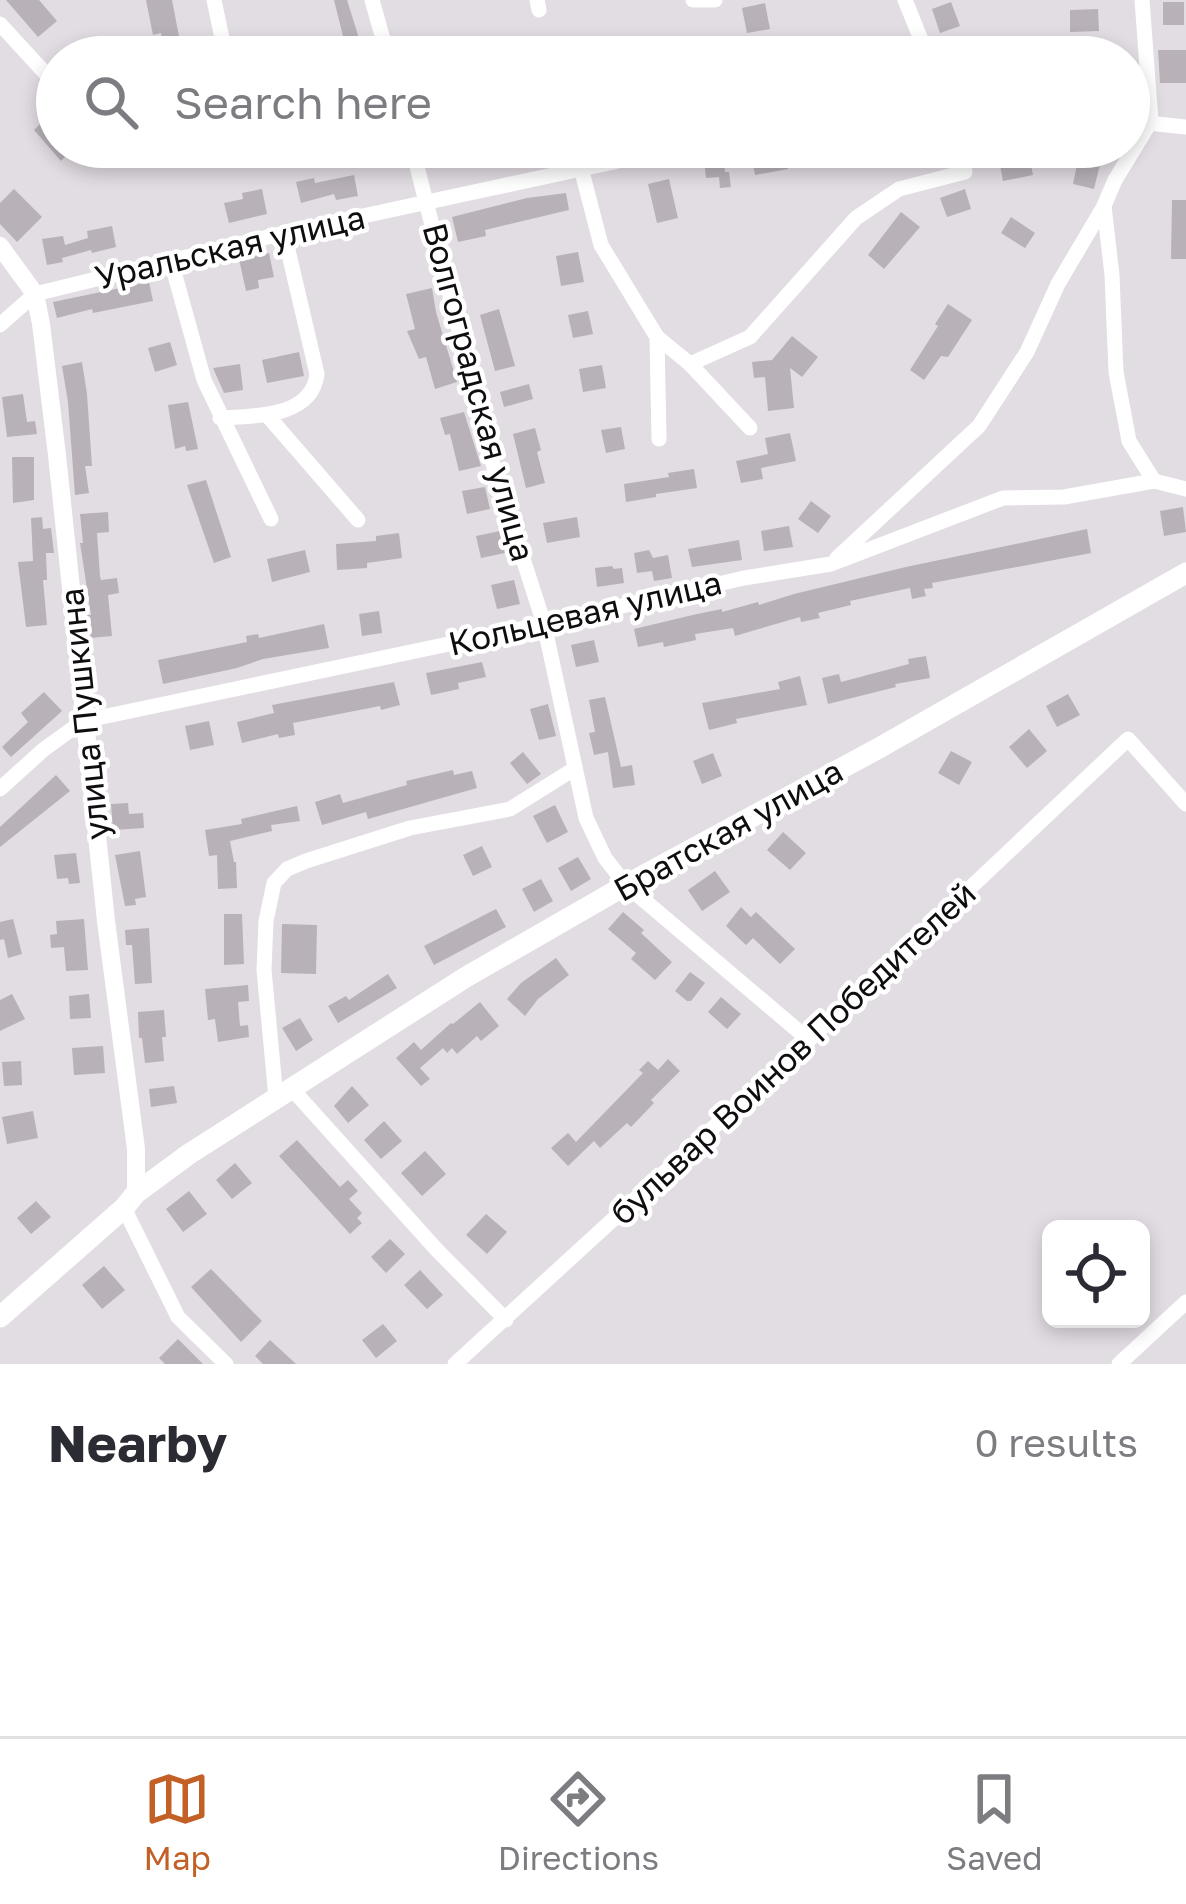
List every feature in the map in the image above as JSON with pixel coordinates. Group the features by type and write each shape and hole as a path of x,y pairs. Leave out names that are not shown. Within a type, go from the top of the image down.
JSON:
{"main road":[{"name":"Братская улица","path":"0,1316 189,1154 466,977 1186,573"}],"street":[{"path":"214,0 222,36"},
{"path":"372,0 382,36"},
{"path":"693,0 715,0"},
{"path":"905,0 920,36"},
{"path":"1142,0 1144,36"},
{"path":"0,25 36,64"},
{"path":"1150,121 1186,127"},
{"name":"Волгоградская улица","path":"418,168 494,468 544,624 586,818 604,858 626,885 809,1040"},
{"path":"581,168 601,245 656,337 690,364 750,428"},
{"name":"Уральская улица","path":"0,325 35,294 284,232 581,168"},
{"path":"690,364 750,337 856,218 899,189 965,172 964,168"},
{"path":"831,564 979,426 1027,352 1058,284 1122,168"},
{"path":"1104,206 1116,372 1129,441 1154,481"},
{"path":"220,418 267,415 297,404 316,385 284,232"},
{"name":"улица Пушкина","path":"0,246 35,294 58,455 83,721 136,1149 130,1201 178,1316 226,1364"},
{"path":"172,261 204,380 271,519"},
{"path":"656,337 659,440"},
{"path":"267,415 358,520"},
{"name":"Кольцевая улица","path":"0,789 83,721 744,578 831,564 1003,498 1064,497 1154,481 1186,489"},
{"name":"бульвар Воинов Победителей","path":"455,1364 1128,739 1186,804"},
{"path":"506,1320 284,1094 264,970 266,920 274,884 287,869 410,828 510,808 574,769"},
{"path":"1119,1364 1186,1302"}],"building":[{"path":"6,0 39,0 57,21 37,36"},
{"path":"146,0 172,0 179,36 153,35"},
{"path":"334,0 347,0 358,36 343,36"},
{"path":"951,2 960,26 940,33 932,9"},
{"path":"1163,2 1184,2 1184,25 1163,25"},
{"path":"765,3 770,29 747,33 742,8"},
{"path":"1098,9 1099,31 1070,32 1070,10"},
{"path":"1158,50 1186,50 1186,83 1160,83"},
{"path":"705,168 725,168 731,187 720,188 719,177 706,178"},
{"path":"754,168 788,169 755,175"},
{"path":"1001,168 1032,168 1033,175 1003,181"},
{"path":"1076,168 1099,168 1094,189 1073,184"},
{"path":"354,175 358,196 336,200 334,194 301,203 296,182"},
{"path":"669,179 678,218 657,223 648,184"},
{"path":"14,189 42,217 17,242 0,224 0,203"},
{"path":"262,189 267,214 229,223 224,203"},
{"path":"965,189 971,209 947,217 940,198"},
{"path":"566,193 569,210 485,230 486,236 458,242 452,217"},
{"path":"1172,200 1186,200 1186,259 1171,259"},
{"path":"901,212 920,227 884,269 868,255"},
{"path":"1011,217 1035,233 1025,248 1001,233"},
{"path":"112,226 116,247 47,265 42,239 63,236 65,245 88,238 87,231"},
{"path":"578,252 584,282 561,286 556,256"},
{"path":"269,253 274,277 258,280 259,288 246,291 239,259"},
{"path":"149,282 153,301 57,318 53,302"},
{"path":"432,288 457,382 435,389 426,357 419,359 407,331 415,329 406,294"},
{"path":"948,304 972,320 948,357 941,356 924,380 910,370"},
{"path":"499,309 515,366 495,371 480,315"},
{"path":"588,311 593,334 573,338 568,315"},
{"path":"792,336 818,357 802,377 790,368 794,408 768,411 765,377 754,378 752,362 772,360"},
{"path":"170,342 177,365 155,372 148,348"},
{"path":"299,352 304,376 267,383 262,360"},
{"path":"82,362 92,466 85,466 89,493 75,495 62,366"},
{"path":"240,364 243,390 224,393 213,368"},
{"path":"602,365 606,388 583,392 579,369"},
{"path":"529,384 533,399 504,407 500,392"},
{"path":"23,394 27,422 35,421 37,434 7,437 2,397"},
{"path":"188,402 198,449 186,451 185,446 175,449 168,405"},
{"path":"464,412 481,466 459,471 450,434 445,435 440,418"},
{"path":"621,427 625,449 606,453 601,430"},
{"path":"535,428 545,483 526,488 513,434"},
{"path":"790,433 796,461 761,468 763,479 741,483 736,461 768,454 765,438"},
{"path":"12,457 34,457 34,500 13,503"},
{"path":"694,469 697,488 626,502 624,484"},
{"path":"206,480 231,557 214,563 187,485"},
{"path":"485,487 490,509 467,514 462,491"},
{"path":"811,501 831,516 818,533 798,519"},
{"path":"1183,507 1186,532 1164,536 1160,511"},
{"path":"108,512 109,532 97,533 100,576 101,580 117,578 119,593 108,595 112,636 90,638 80,514"},
{"path":"42,517 43,529 51,528 54,553 46,553 47,580 43,580 47,625 26,627 18,562 33,561 31,518"},
{"path":"577,517 580,537 547,543 543,523"},
{"path":"789,526 793,547 764,551 761,531"},
{"path":"1087,529 1091,553 932,583 933,588 924,589 926,596 912,599 910,588 850,601 851,605 818,613 820,618 801,622 800,617 735,636 733,628 695,634 696,640 664,647 663,642 638,647 634,629"},
{"path":"500,531 505,553 481,558 476,536"},
{"path":"399,533 402,558 337,570 336,544 376,541 376,536"},
{"path":"739,540 742,560 692,567 688,549"},
{"path":"305,550 310,572 272,582 267,559"},
{"path":"649,550 653,558 668,555 672,578 654,581 652,571 637,573 634,553"},
{"path":"595,568 622,568 624,583 597,587"},
{"path":"514,580 520,604 497,609 491,585"},
{"path":"379,611 382,633 362,636 359,614"},
{"path":"324,624 329,648 163,684 158,660 247,642 246,636 258,634 259,638"},
{"path":"594,640 599,662 576,667 571,645"},
{"path":"926,656 930,678 828,704 822,678 839,674 841,682"},
{"path":"482,662 486,677 431,695 426,673"},
{"path":"800,676 807,705 736,719 737,723 709,730 702,703 780,689 778,682"},
{"path":"394,682 400,705 293,723 295,735 242,743 237,722 274,713 272,705"},
{"path":"44,692 62,711 11,757 2,747 28,722 21,713"},
{"path":"1068,694 1080,715 1057,727 1046,706"},
{"path":"605,697 621,767 632,765 635,785 613,788 608,752 594,755 589,700"},
{"path":"548,704 556,736 539,740 530,709"},
{"path":"209,721 214,745 190,750 185,726"},
{"path":"1029,729 1047,751 1027,768 1009,747"},
{"path":"951,751 972,762 959,785 938,773"},
{"path":"523,752 541,774 527,784 510,763"},
{"path":"713,753 722,776 702,784 693,761"},
{"path":"453,770 454,775 472,771 477,788 368,819 366,812 322,825 315,802 340,794 343,803"},
{"path":"56,775 70,791 0,847 0,827"},
{"path":"128,803 129,814 143,813 144,828 113,830 111,804"},
{"path":"555,805 568,832 547,843 533,816"},
{"path":"297,806 300,821 271,825 272,831 230,841 237,888 218,889 217,855 209,856 205,830"},
{"path":"783,832 806,853 790,870 767,850"},
{"path":"482,846 492,867 473,876 463,855"},
{"path":"140,851 146,897 125,906 115,855"},
{"path":"76,853 80,883 57,879 54,855"},
{"path":"578,857 591,879 571,891 558,868"},
{"path":"715,871 730,892 702,911 688,890"},
{"path":"541,879 553,901 534,912 522,889"},
{"path":"741,907 751,917 756,912 795,949 780,964 753,938 746,945 726,926"},
{"path":"496,909 506,927 434,965 424,946"},
{"path":"623,912 672,962 655,980 631,959 636,953 608,929"},
{"path":"224,914 242,914 244,964 224,965"},
{"path":"13,919 22,954 8,958 4,939 0,940 0,922"},
{"path":"84,919 88,970 66,971 64,947 51,948 50,935 57,934 56,921"},
{"path":"282,924 317,925 316,974 281,973"},
{"path":"149,928 152,983 135,984 132,945 126,945 125,930"},
{"path":"556,958 569,975 525,1016 507,999"},
{"path":"690,972 705,983 687,1001 675,991"},
{"path":"388,974 397,988 338,1023 328,1006 346,996 349,1000"},
{"path":"248,985 249,1001 238,1002 240,1026 248,1025 249,1037 218,1042 215,1019 208,1020 205,989"},
{"path":"12,994 25,1019 0,1031 0,1000"},
{"path":"89,994 91,1018 70,1019 69,996"},
{"path":"721,997 741,1014 727,1029 708,1012"},
{"path":"480,1002 499,1026 481,1041 477,1036 457,1054 443,1048 420,1068 430,1079 421,1086 396,1058 414,1042 421,1050"},
{"path":"164,1010 164,1061 145,1063 138,1012"},
{"path":"300,1018 313,1040 296,1051 282,1028"},
{"path":"103,1046 105,1073 74,1075 72,1048"},
{"path":"668,1059 680,1071 631,1127 627,1123 600,1148 594,1141 568,1166 551,1148 568,1133 576,1142 643,1073 639,1070 648,1061 658,1070"},
{"path":"21,1061 22,1085 4,1086 2,1062"},
{"path":"174,1086 177,1103 151,1107 149,1089"},
{"path":"352,1086 369,1105 348,1123 334,1106"},
{"path":"33,1111 38,1138 7,1144 2,1117"},
{"path":"384,1121 402,1141 381,1159 364,1140"},
{"path":"297,1140 340,1187 348,1180 358,1191 349,1199 362,1213 357,1218 362,1223 350,1234 279,1156"},
{"path":"425,1151 446,1174 422,1196 401,1173"},
{"path":"235,1163 252,1183 232,1199 216,1180"},
{"path":"189,1191 207,1214 183,1232 166,1209"},
{"path":"36,1201 51,1217 31,1234 17,1218"},
{"path":"486,1214 507,1232 487,1254 466,1235"},
{"path":"390,1239 405,1254 386,1273 371,1257"},
{"path":"104,1266 125,1290 102,1309 82,1285"},
{"path":"211,1269 262,1321 241,1342 191,1287"},
{"path":"420,1270 443,1295 427,1309 404,1285"},
{"path":"383,1324 397,1341 376,1358 362,1340"},
{"path":"178,1339 203,1364 165,1364 159,1358"},
{"path":"270,1340 296,1364 263,1364 255,1356"}]}
